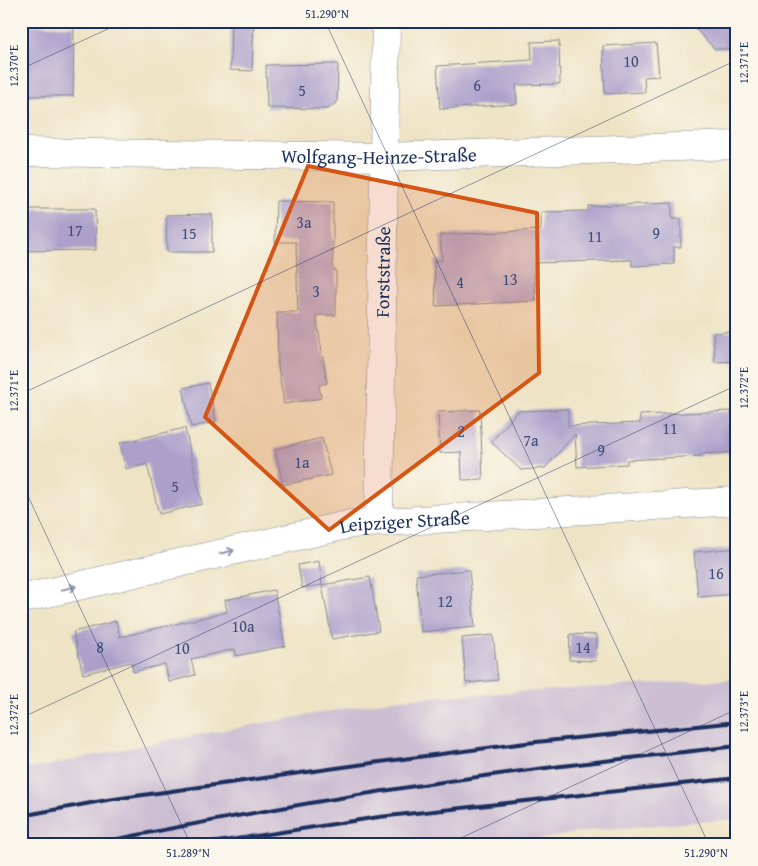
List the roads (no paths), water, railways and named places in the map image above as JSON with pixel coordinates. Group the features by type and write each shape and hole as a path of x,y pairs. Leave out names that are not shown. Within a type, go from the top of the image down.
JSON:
{"street":[{"name":"Forststraße","path":"379,522 386,21"},
{"name":"Wolfgang-Heinze-Straße","path":"21,152 385,157 737,146"},
{"name":"Leipziger Straße","path":"21,599 351,524 737,501"}],"railway":[{"path":"21,816 107,800 372,763 526,743 737,722"},
{"path":"88,845 253,813 475,777 737,746"},
{"path":"198,845 379,817 737,778"}]}
